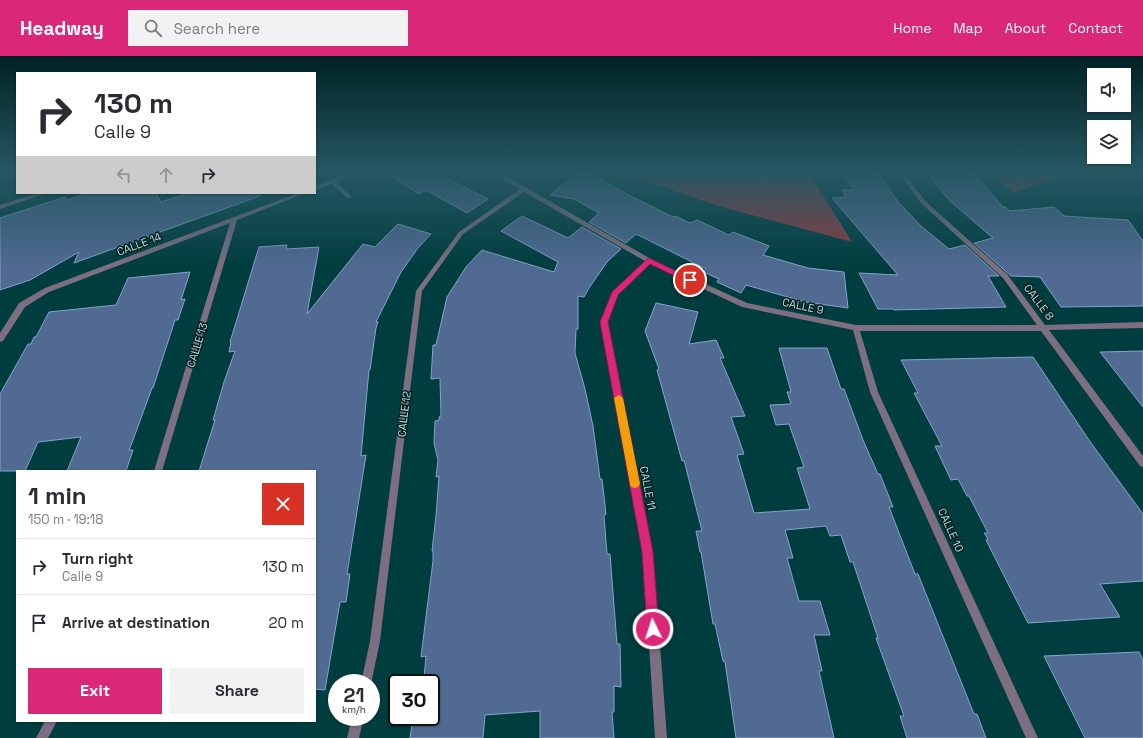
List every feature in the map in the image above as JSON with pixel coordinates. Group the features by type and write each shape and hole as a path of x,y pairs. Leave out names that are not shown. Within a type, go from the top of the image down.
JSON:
{"street":[{"path":"0,207 13,203"},
{"name":"CALLE 14","path":"0,339 22,305 48,290 276,203"},
{"name":"CALLE 12","path":"368,674 375,641 419,291 461,234 505,203"},
{"name":"CALLE 9","path":"548,203 649,260 745,305 856,328 1044,328 1143,325"},
{"name":"CALLE 8","path":"924,203 1005,276 1143,463"},
{"name":"CALLE 13","path":"158,470 235,218"},
{"name":"CALLE 11","path":"649,260 614,294 604,322 648,552 661,738"},
{"name":"CALLE 10","path":"856,328 874,392 1032,738"},
{"path":"42,738 50,722"},
{"path":"353,738 356,726"}],"shaded area":[{"path":"709,203 828,203 852,242"}],"building":[{"path":"47,203 241,203 74,263 79,252 30,280 0,290 0,218"},
{"path":"449,203 482,203 467,213"},
{"path":"581,203 645,203 673,217 675,216 690,223 697,220 729,235 733,232 769,246 763,255 808,268 844,272 848,308 805,302 746,285 741,293 717,282 719,279 703,272 706,269 636,234 626,243 589,222 599,213"},
{"path":"836,203 899,203 921,226 949,249 965,245 999,276 988,276 1006,307 894,310 878,309 859,273 898,275"},
{"path":"952,203 999,203 1010,211 1054,207 1064,216 1128,220 1143,241 1143,306 1061,307 1040,277 1011,276 974,243 993,238"},
{"path":"522,216 568,238 582,227 621,249 607,262 584,297 578,296 578,329 576,329 575,353 593,426 600,479 602,479 606,514 604,516 607,554 610,554 617,644 620,644 621,687 614,686 614,712 612,712 614,738 540,738 540,711 485,715 483,738 410,738 412,726 440,726 440,674 424,674 426,656 421,657 433,561 432,551 439,476 436,477 438,460 434,443 435,421 439,420 439,417 441,416 440,378 431,379 433,345 436,345 447,297 466,267 482,250 554,272 558,262 501,231"},
{"path":"398,224 431,234 418,248 401,272 376,322 378,322 369,370 361,456 366,455 347,574 350,574 346,602 340,602 325,690 316,689 316,470 199,470 215,420 213,420 224,382 235,351 229,352 230,342 259,247 287,245 286,249 319,247 307,314 363,244 375,247"},
{"path":"190,272 181,300 185,299 178,320 175,320 153,388 129,450 133,450 126,470 67,470 81,437 38,442 25,470 0,471 0,394 28,344 31,344 34,337 36,337 49,312 116,305 128,278"},
{"path":"656,303 698,312 689,344 716,340 724,358 720,358 745,416 731,417 744,454 737,455 754,513 810,509 797,468 804,467 789,424 776,425 770,405 791,404 787,392 791,392 779,348 827,348 841,389 844,389 863,440 878,474 880,474 893,507 889,507 915,574 918,574 974,714 977,714 986,738 907,738 900,716 904,716 876,638 878,638 853,562 850,562 841,535 830,536 826,526 785,530 793,558 787,558 799,601 820,601 830,635 814,635 822,671 819,671 834,738 736,738 725,662 723,661 715,624 713,624 696,531 702,531 684,460 682,461 657,370 659,369 645,331"},
{"path":"1143,351 1143,407 1100,352"},
{"path":"1033,357 1091,443 1143,514 1143,581 1100,584 1120,617 1028,623 986,540 988,539 984,533 988,533 969,496 967,496 958,479 951,480 935,446 942,446 914,393 918,393 901,360"},
{"path":"1139,652 1143,660 1143,738 1085,738 1044,656"}],"slow traffic":[{"path":"619,398 635,484"}],"route":[{"path":"653,629 648,552 604,322 614,294 649,260 690,280"}]}
